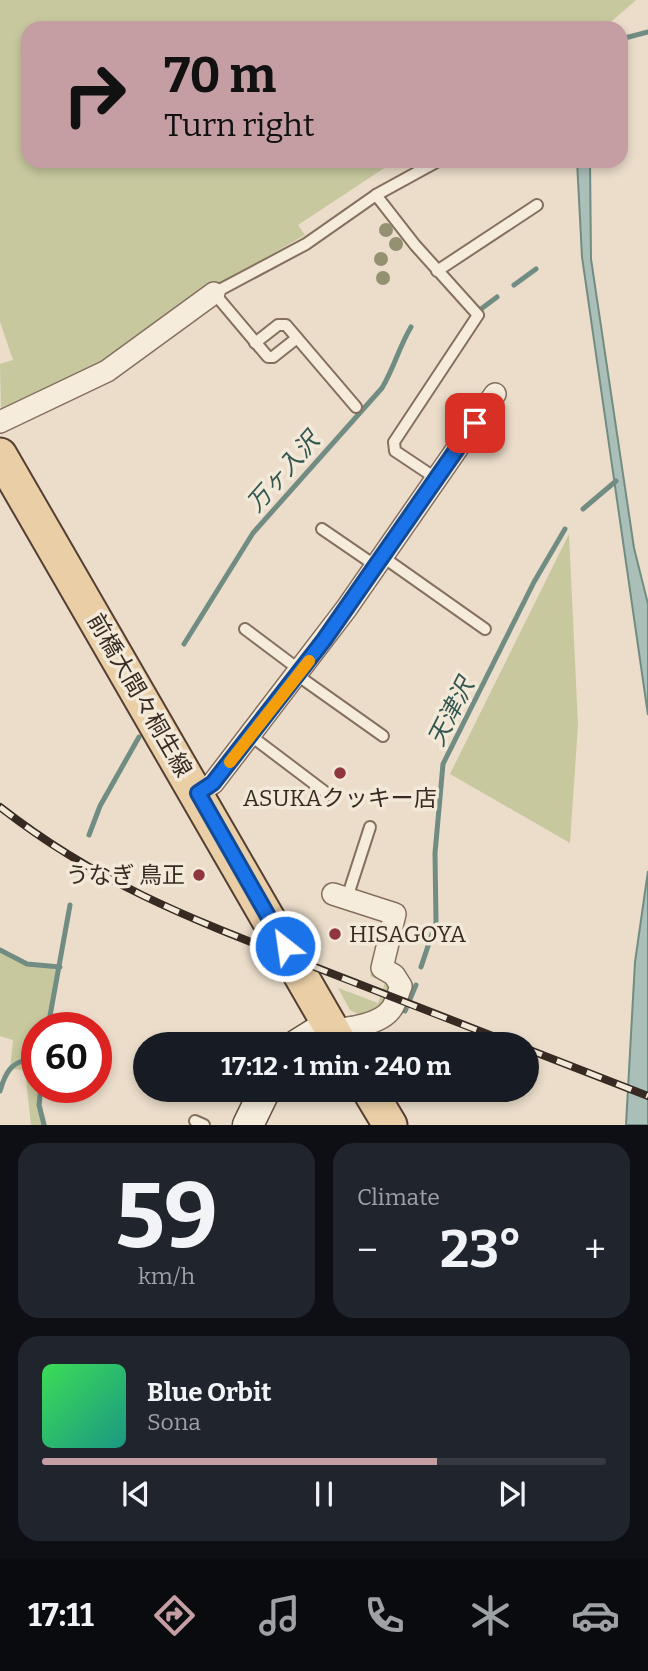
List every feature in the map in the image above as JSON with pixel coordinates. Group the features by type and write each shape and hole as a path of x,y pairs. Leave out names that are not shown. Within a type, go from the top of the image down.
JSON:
{"main road":[{"name":"前橋大間々桐生線","path":"0,455 334,1032"},
{"path":"248,1125 259,1102"},
{"path":"376,1102 390,1125"}],"street":[{"path":"0,422 107,371 215,293"},
{"path":"198,793 213,783 299,673 495,394"},
{"path":"340,896 396,914 382,968 394,975 401,986 392,1008 387,1013 347,1032"}],"lane":[{"path":"297,338 271,358 255,343 215,293 306,244 376,195 425,168"},
{"path":"376,195 437,271 478,315 394,445 395,451 437,479"},
{"path":"437,271 537,205"},
{"path":"255,343 281,324 286,325 356,407"},
{"path":"322,529 485,629"},
{"path":"245,629 383,737"},
{"path":"251,736 329,794"},
{"path":"340,896 370,827"}],"green space":[{"path":"0,0 636,0 612,21 21,21 21,168 384,168 298,225 305,235 200,295 105,364 1,411 0,364 13,360 0,322"},
{"path":"569,534 578,725 570,843 450,774"},
{"path":"0,948 28,962 61,966 53,1012 21,1012 21,1070 10,1069 13,1040 0,1036"},
{"path":"371,973 387,979 392,986 384,1006 362,1016 350,1010 338,988 378,1003 385,983 370,976"},
{"path":"29,1103 42,1103 47,1125 31,1125"}],"shaded area":[{"path":"577,168 590,168 591,259 634,548 648,604 648,715 582,257"},
{"path":"648,871 648,1125 626,1125 635,962"}],"waterway":[{"path":"628,37 648,32"},
{"name":"万ヶ入沢","path":"514,285 536,269"},
{"name":"万ヶ入沢","path":"481,309 497,297"},
{"name":"万ヶ入沢","path":"184,644 253,533 382,388 411,327"},
{"name":"天津沢","path":"583,509 616,481"},
{"name":"天津沢","path":"421,967 436,922 435,853 443,764 534,582 565,529"},
{"name":"万ヶ入沢","path":"89,835 100,806 139,737"},
{"name":"万ヶ入沢","path":"51,1012 70,905"},
{"path":"0,950 27,964 60,967"},
{"name":"天津沢","path":"405,1011 416,985"},
{"path":"0,1091 8,1072 21,1062"},
{"path":"39,1103 44,1125"}],"railway":[{"path":"0,807 71,856 143,895 256,944 483,1032"},
{"path":"539,1054 648,1096"}],"slow traffic":[{"path":"230,762 309,661"}],"place":[{"name":"ASUKAクッキー店","path":"340,773"},
{"name":"うなぎ 鳥正","path":"199,875"},
{"name":"HISAGOYA","path":"335,934"}],"route":[{"path":"285,946 198,793 213,783 301,671 475,423"}]}
